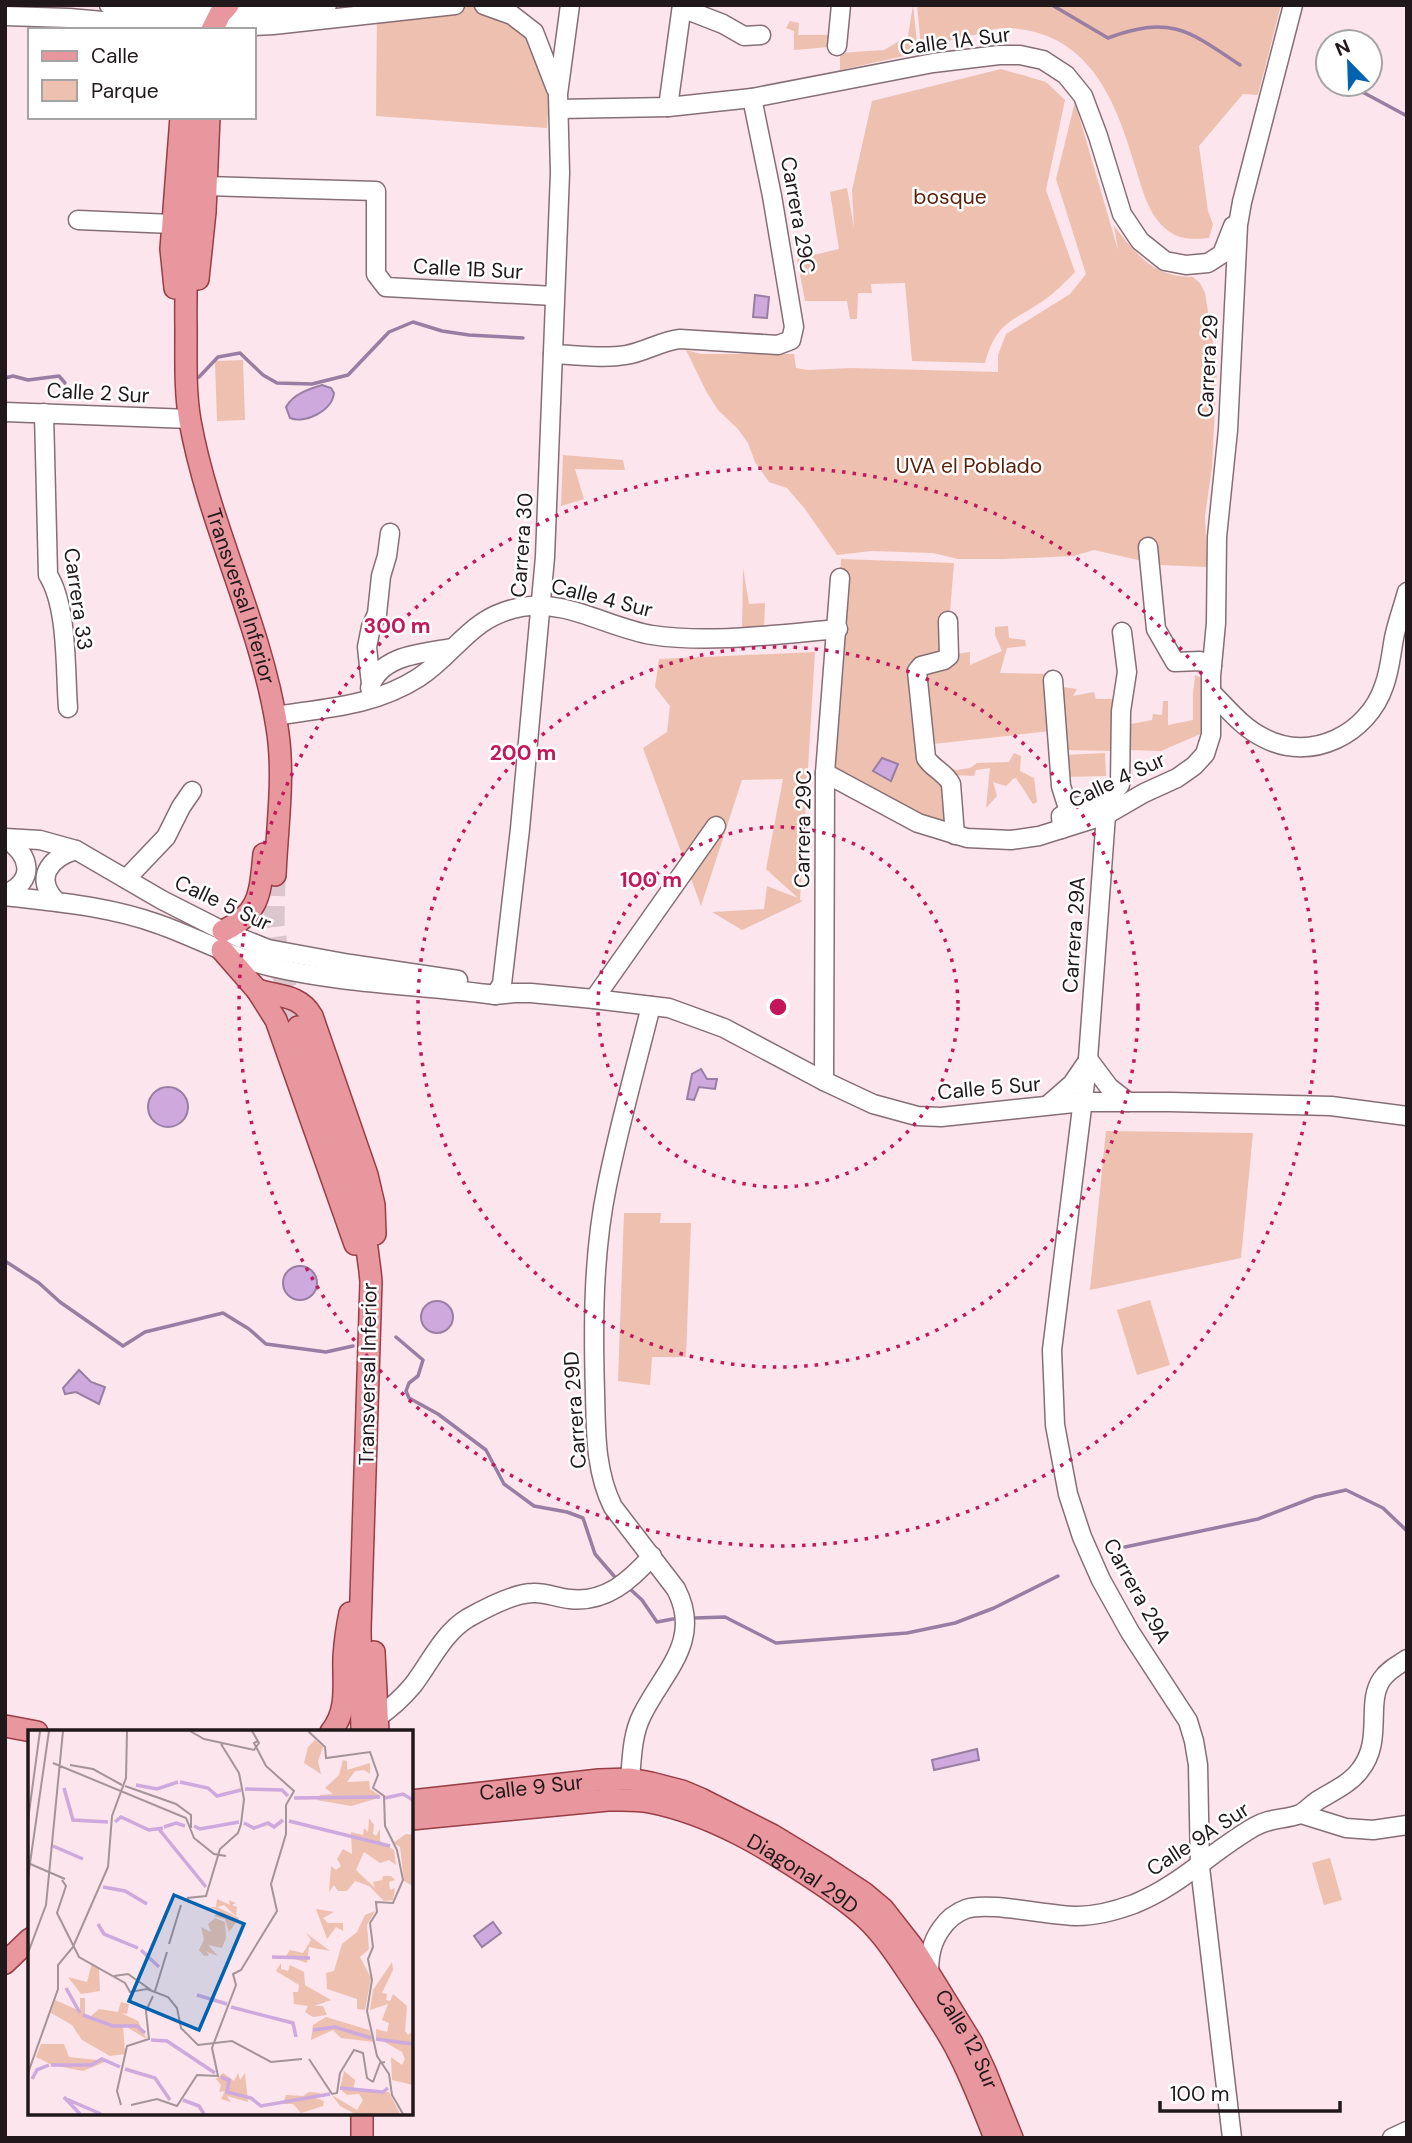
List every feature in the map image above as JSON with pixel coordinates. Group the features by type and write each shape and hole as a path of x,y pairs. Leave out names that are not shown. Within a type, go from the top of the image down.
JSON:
{"main road":[{"name":"Transversal Inferior","path":"186,320 200,264 206,187 195,120"},
{"name":"Transversal Inferior","path":"195,120 187,246 187,388 190,419 211,510 257,638 273,705 281,771 275,875"},
{"path":"186,320 175,289 171,264 172,224 195,120"},
{"path":"257,990 297,1000 312,1016 367,1175 374,1205 375,1236 369,1256 356,1245 272,1012 257,990 223,940 248,914 260,892 270,780 269,709 273,705"},
{"name":"Transversal Inferior","path":"298,1027 359,1204 369,1256 371,1282 360,1630 362,1730"},
{"path":"332,1730 342,1714 345,1700 344,1657 352,1602 362,1586 373,1604 378,1725"},
{"path":"5,1726 28,1730"},
{"name":"Calle 9 Sur","path":"413,1801 599,1780 643,1788"},
{"name":"Calle 9 Sur","path":"413,1819 608,1800 643,1788"},
{"name":"Diagonal 29D","path":"643,1788 682,1791 736,1815 823,1866 883,1909 912,1946"},
{"name":"Diagonal 29D","path":"643,1788 745,1838 837,1895 878,1931 922,1995"},
{"path":"5,1964 28,1941"},
{"name":"Calle 12 Sur","path":"912,1946 976,2053 1012,2138"},
{"name":"Calle 12 Sur","path":"922,1995 960,2056 995,2138"}],"street":[{"path":"109,5 217,21 273,25 455,5"},
{"path":"5,16 69,18 170,27 327,5"},
{"path":"486,5 512,15 534,32 547,33 566,25"},
{"name":"Carrera 30","path":"504,991 541,606 551,447 560,173 558,101 570,5"},
{"name":"Carrera 29","path":"1211,735 1217,537 1228,429 1236,242 1242,202 1293,5"},
{"path":"668,107 682,7 744,36 761,35"},
{"path":"837,46 840,10"},
{"name":"Carrera 30","path":"534,32 558,101"},
{"name":"Calle 1A Sur","path":"558,101 668,107 752,98 933,63 1020,55 1043,60 1066,75 1083,96 1122,214 1140,241 1165,261 1186,265 1208,263 1222,254 1242,202"},
{"name":"Carrera 29C","path":"553,354 624,356 680,339 778,345 791,340 794,327 752,98"},
{"name":"Calle 1B Sur","path":"206,187 376,191 376,274 386,287 554,296"},
{"path":"79,220 172,224"},
{"name":"Calle 2 Sur","path":"5,412 190,419"},
{"name":"Carrera 33","path":"44,413 48,575 61,604 68,708"},
{"path":"368,702 371,684 367,647 370,627 377,614 390,533"},
{"path":"1148,547 1156,629 1175,662 1200,661 1212,666"},
{"name":"Carrera 29C","path":"824,1081 825,774 841,578"},
{"path":"1212,693 1238,719 1266,739 1299,747 1333,742 1355,729 1373,709 1384,686 1407,592"},
{"name":"Calle 4 Sur","path":"273,705 313,710 368,702 418,678 436,665 477,625 492,617 524,607 541,606 577,613 626,630 691,638 838,629"},
{"path":"948,621 949,656 921,666 917,671 926,758 951,784 955,835"},
{"path":"1062,829 1062,816 1072,809 1111,795 1120,785 1121,711 1127,672 1122,632"},
{"path":"371,684 378,672 394,661 452,648"},
{"path":"1053,680 1060,786 1072,809"},
{"path":"1211,735 1222,724 1238,719"},
{"name":"Calle 4 Sur","path":"825,774 918,823 955,835 1012,840 1039,836 1106,815 1177,778 1206,754 1211,735"},
{"path":"126,879 166,838 192,791"},
{"name":"Carrera 29A","path":"1106,815 1088,1059 1052,1350 1055,1425 1068,1494 1082,1537 1101,1580 1130,1632 1188,1721 1194,1741 1198,1765 1200,1867 1232,2138"},
{"path":"594,999 716,826"},
{"path":"5,838 19,848 26,864 22,882 5,895"},
{"name":"Calle 5 Sur","path":"5,838 40,840 76,850 223,940 247,961 306,974 669,1008 724,1028 873,1104 918,1116 1083,1102 1331,1106 1407,1116"},
{"path":"57,902 47,887 47,870 51,862 58,857 76,850"},
{"name":"Calle 5 Sur","path":"5,895 130,915 223,940"},
{"name":"Carrera 29D","path":"643,1788 635,1733 680,1650 685,1633 683,1603 652,1556 613,1507 606,1493 596,1446 593,1326 599,1244 607,1188 650,1006"},
{"path":"1048,1105 1072,1084 1088,1059 1101,1079 1128,1102"},
{"path":"378,1725 412,1686 452,1631 466,1619 524,1594 536,1592 575,1600 604,1595 636,1574 652,1556"},
{"name":"Calle 9A Sur","path":"912,1946 934,1939 947,1921 966,1909 991,1907 1045,1914 1096,1915 1112,1912 1151,1897 1200,1867 1257,1825 1276,1817 1301,1814 1358,1773 1368,1759 1373,1747 1376,1695 1380,1682 1388,1672 1407,1659"},
{"path":"1301,1814 1346,1828 1373,1830 1407,1825"},
{"path":"929,1974 934,1939"},
{"path":"1392,2138 1407,2131"}],"green space":[{"path":"461,5 488,6 534,32 551,75 547,128 376,116 377,12"},
{"path":"913,5 918,53 840,70 840,53 884,50 908,36"},
{"path":"917,5 1281,5 1258,95 1243,94 1199,146 1208,211 1213,224 1209,238 1191,239 1177,236 1158,221 1144,195 1127,140 1107,92 1077,54 1057,40 1033,31 1004,28 921,47"},
{"path":"790,21 799,23 798,35 833,35 830,47 794,50 794,31 786,28"},
{"name":"bosque","path":"1001,69 1046,82 1065,100 1046,190 1075,272 1051,295 1001,329 985,363 912,361 905,283 871,284 872,293 858,293 857,319 850,319 847,301 805,301 797,259 839,249 830,192 847,188 854,228 852,190 872,101"},
{"name":"UVA el Poblado","path":"1075,102 1118,250 1114,226 1130,246 1156,269 1193,277 1205,293 1217,367 1212,467 1205,516 1207,567 1160,565 1094,550 1074,556 1003,559 958,559 933,553 871,551 837,555 787,488 769,482 755,462 748,443 718,410 706,391 686,350 701,354 794,354 796,368 808,370 850,368 998,372 998,355 1006,334 1070,294 1086,274 1056,179"},
{"path":"243,360 245,420 217,421 215,361"},
{"path":"563,455 623,460 625,470 575,469 584,499 561,506"},
{"path":"841,559 954,563 950,611 944,614 946,656 914,665 921,759 946,783 950,829 832,768"},
{"path":"743,568 749,604 765,603 764,628 742,631"},
{"path":"955,625 955,654 970,652 970,665 1002,651 995,635 995,627 1008,626 1009,638 1025,640 1026,646 1007,648 1000,673 1049,674 1051,731 933,744 921,669 953,662"},
{"path":"815,652 800,900 803,901 742,930 712,912 764,909 767,886 798,898 766,869 783,779 742,780 701,906 643,748 667,732 670,706 655,687 659,659"},
{"path":"1195,675 1206,680 1205,732 1161,751 1130,750 1131,724 1152,720 1153,714 1162,715 1163,701 1168,701 1168,725 1193,720"},
{"path":"1062,687 1077,689 1073,696 1094,692 1096,699 1118,699 1114,751 1065,750"},
{"path":"1014,753 1021,756 1020,771 1034,778 1037,802 1033,804 1016,778 1006,786 993,782 997,796 986,808 990,768 976,770 974,776 955,775 945,766 956,770 970,768 977,763 1009,762"},
{"path":"1105,753 1106,776 1065,777 1064,755"},
{"path":"1106,1131 1253,1133 1241,1258 1090,1290"},
{"path":"624,1213 661,1213 660,1223 691,1223 686,1357 652,1357 650,1385 618,1381"},
{"path":"1150,1300 1170,1365 1137,1375 1117,1310"},
{"path":"1330,1858 1342,1900 1324,1905 1312,1863"}],"shaded area":[{"path":"755,295 769,297 767,318 753,317"},
{"path":"322,385 331,388 334,393 328,405 310,417 290,418 286,407 293,399"},
{"path":"882,758 898,764 891,781 873,771"},
{"path":"701,1069 707,1079 717,1079 715,1089 699,1087 694,1100 687,1099 692,1074"},
{"path":"168,1087 176,1088 182,1093 187,1099 187,1115 182,1121 176,1126 168,1127 160,1126 154,1121 149,1115 148,1107 149,1099 154,1093 160,1088"},
{"path":"300,1266 312,1271 317,1283 312,1295 300,1300 288,1295 283,1283 288,1271"},
{"path":"437,1301 449,1305 453,1317 449,1329 437,1333 425,1329 421,1317 425,1305"},
{"path":"79,1370 91,1382 105,1387 99,1404 76,1392 65,1394 63,1388"},
{"path":"977,1749 979,1760 934,1770 932,1760"},
{"path":"493,1922 501,1933 482,1947 474,1936"}],"waterway":[{"path":"1052,5 1108,38 1148,28 1178,30 1192,35 1240,65"},
{"path":"1374,98 1407,116"},
{"path":"194,378 199,377 218,357 240,353 263,375 277,383 312,384 348,375 389,332 413,322 442,331 469,335 523,338"},
{"path":"5,378 13,376 28,380 59,376 65,383"},
{"path":"5,1261 123,1346 145,1332 223,1313 249,1329 266,1344 326,1352 353,1346"},
{"path":"396,1337 423,1360 418,1376 409,1383 406,1391 409,1398 438,1414 486,1450 504,1484 534,1506 583,1518 595,1554 614,1576"},
{"path":"1125,1547 1258,1519 1315,1497 1346,1490 1383,1508 1407,1531"},
{"path":"694,1618 725,1617 776,1643 907,1633 955,1623 994,1608 1058,1576"},
{"path":"630,1589 642,1600 657,1622 673,1619"}],"tunnel":[{"path":"275,875 274,923 279,963 298,1027"}]}
